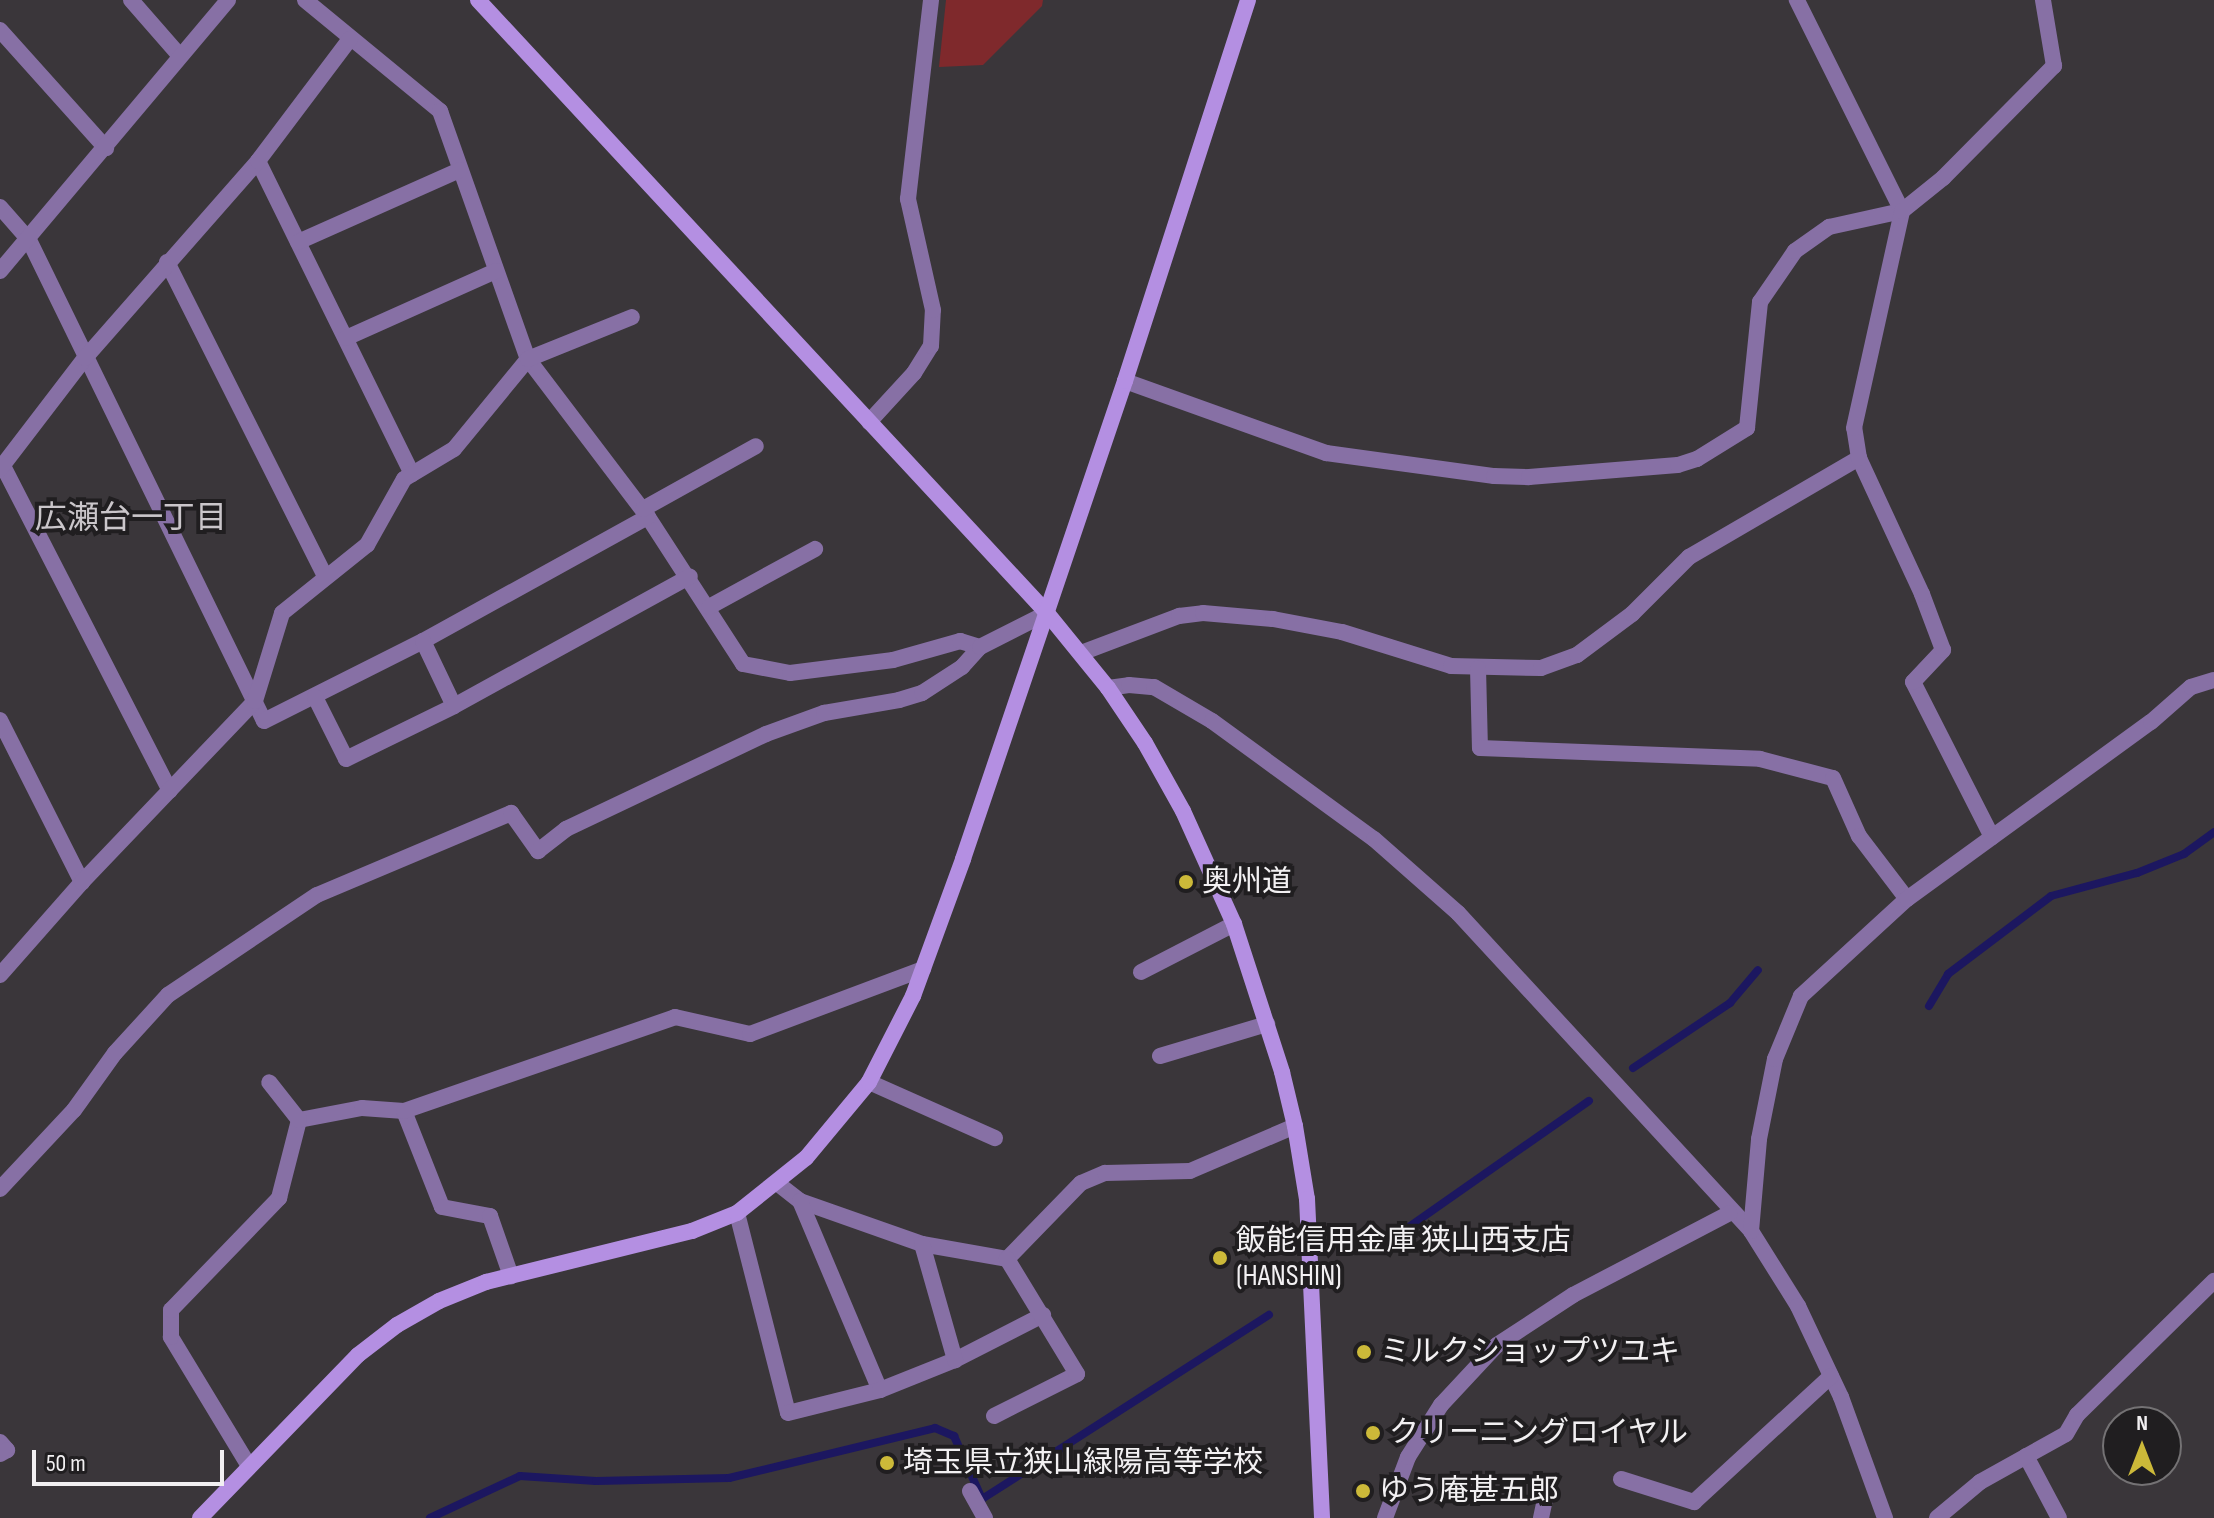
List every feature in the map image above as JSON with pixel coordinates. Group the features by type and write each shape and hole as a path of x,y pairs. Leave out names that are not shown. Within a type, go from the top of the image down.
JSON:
{"street":[{"path":"131,0 180,56"},
{"path":"0,271 228,0"},
{"path":"305,0 440,111 528,359 646,513 690,576 743,664 790,673 893,660 960,641 980,647"},
{"path":"478,0 1047,613 1108,688 1145,743 1183,811 1234,924 1267,1024 1295,1126 1307,1199 1322,1518"},
{"path":"869,422 914,373 931,346 933,310 918,257 908,199 931,0"},
{"path":"200,1518 358,1355 397,1325 439,1301 511,1276 692,1231 737,1213 777,1183 828,1134 869,1082 897,1032 923,969 1125,381 1248,0"},
{"path":"1797,0 1902,211 1854,428 1859,458 1922,594 1943,650 1913,682 1992,837"},
{"path":"1125,381 1326,453 1494,476 1529,477 1678,465 1697,459 1747,428 1760,302 1795,251 1829,227 1902,211 1943,178 2054,66 2043,0"},
{"path":"0,30 106,148"},
{"path":"170,791 2,467 85,358 258,161 350,39"},
{"path":"258,161 412,474"},
{"path":"298,242 460,170"},
{"path":"0,207 29,240 264,721 423,641 756,446"},
{"path":"167,262 325,576"},
{"path":"346,338 496,271"},
{"path":"0,975 82,882 255,701 282,613 367,545 404,479 454,449 528,359 632,317"},
{"path":"1081,653 1179,616 1203,613 1273,619 1342,632 1451,666 1541,668 1577,655 1632,614 1689,557 1859,458"},
{"path":"709,607 815,549"},
{"path":"315,697 346,759 454,706 690,576"},
{"path":"0,1189 74,1110 115,1053 168,995 317,895 511,813 538,851 566,829 766,734 824,713 922,693 962,667 980,647 1047,613"},
{"path":"423,641 454,706"},
{"path":"1478,668 1480,748 1760,759 1833,778 1859,836 1907,899"},
{"path":"1751,1231 1759,1139 1775,1059 1801,996 1907,899 2151,722 2191,687 2214,680"},
{"path":"1108,688 1129,685 1154,687 1292,776 1374,839 1458,913 1730,1213 1751,1231 1798,1306 1831,1376 1885,1518"},
{"path":"0,720 82,882"},
{"path":"1141,972 1234,924"},
{"path":"299,1120 362,1108 404,1111 675,1017 750,1034 923,969"},
{"path":"1160,1056 1267,1024"},
{"path":"269,1082 299,1120"},
{"path":"869,1082 995,1138"},
{"path":"404,1111 442,1207 490,1216 511,1276"},
{"path":"249,1466 171,1337 171,1310 279,1198 299,1120"},
{"path":"1007,1259 1081,1183 1105,1173 1190,1171 1295,1126"},
{"path":"777,1183 800,1201 922,1244 1007,1259 1077,1374 994,1416"},
{"path":"800,1201 880,1390"},
{"path":"737,1213 788,1413 880,1390 955,1360 1043,1315"},
{"path":"1385,1518 1408,1457 1441,1405 1497,1345 1573,1295 1730,1213"},
{"path":"922,1244 955,1360"},
{"path":"1937,1518 1980,1482 2066,1434 2077,1415 2214,1281"},
{"path":"1621,1479 1694,1502 1831,1376"},
{"path":"0,1442 7,1450 0,1454"},
{"path":"2026,1456 2059,1518"},
{"path":"1541,1518 1547,1490"},
{"path":"970,1491 985,1518"}],"shaded area":[{"path":"946,0 1043,0 1042,6 983,65 939,67"}],"waterway":[{"path":"1929,1006 1948,974 2051,896 2137,873 2184,854 2214,832"},
{"path":"1633,1068 1730,1003 1758,970"},
{"path":"1376,1250 1589,1101"},
{"path":"430,1518 520,1476 596,1481 729,1478 935,1428 954,1436 982,1499 1269,1315"}],"place":[{"name":"奥州道","path":"1186,882"},
{"name":"飯能信用金庫 狭山西支店 (HANSHIN)","path":"1220,1258"},
{"name":"ミルクショップツユキ","path":"1364,1352"},
{"name":"クリーニングロイヤル","path":"1373,1433"},
{"name":"埼玉県立狭山緑陽高等学校","path":"887,1463"},
{"name":"ゆう庵甚五郎","path":"1363,1491"}],"district":[{"name":"広瀬台一丁目","path":"131,519"}]}
